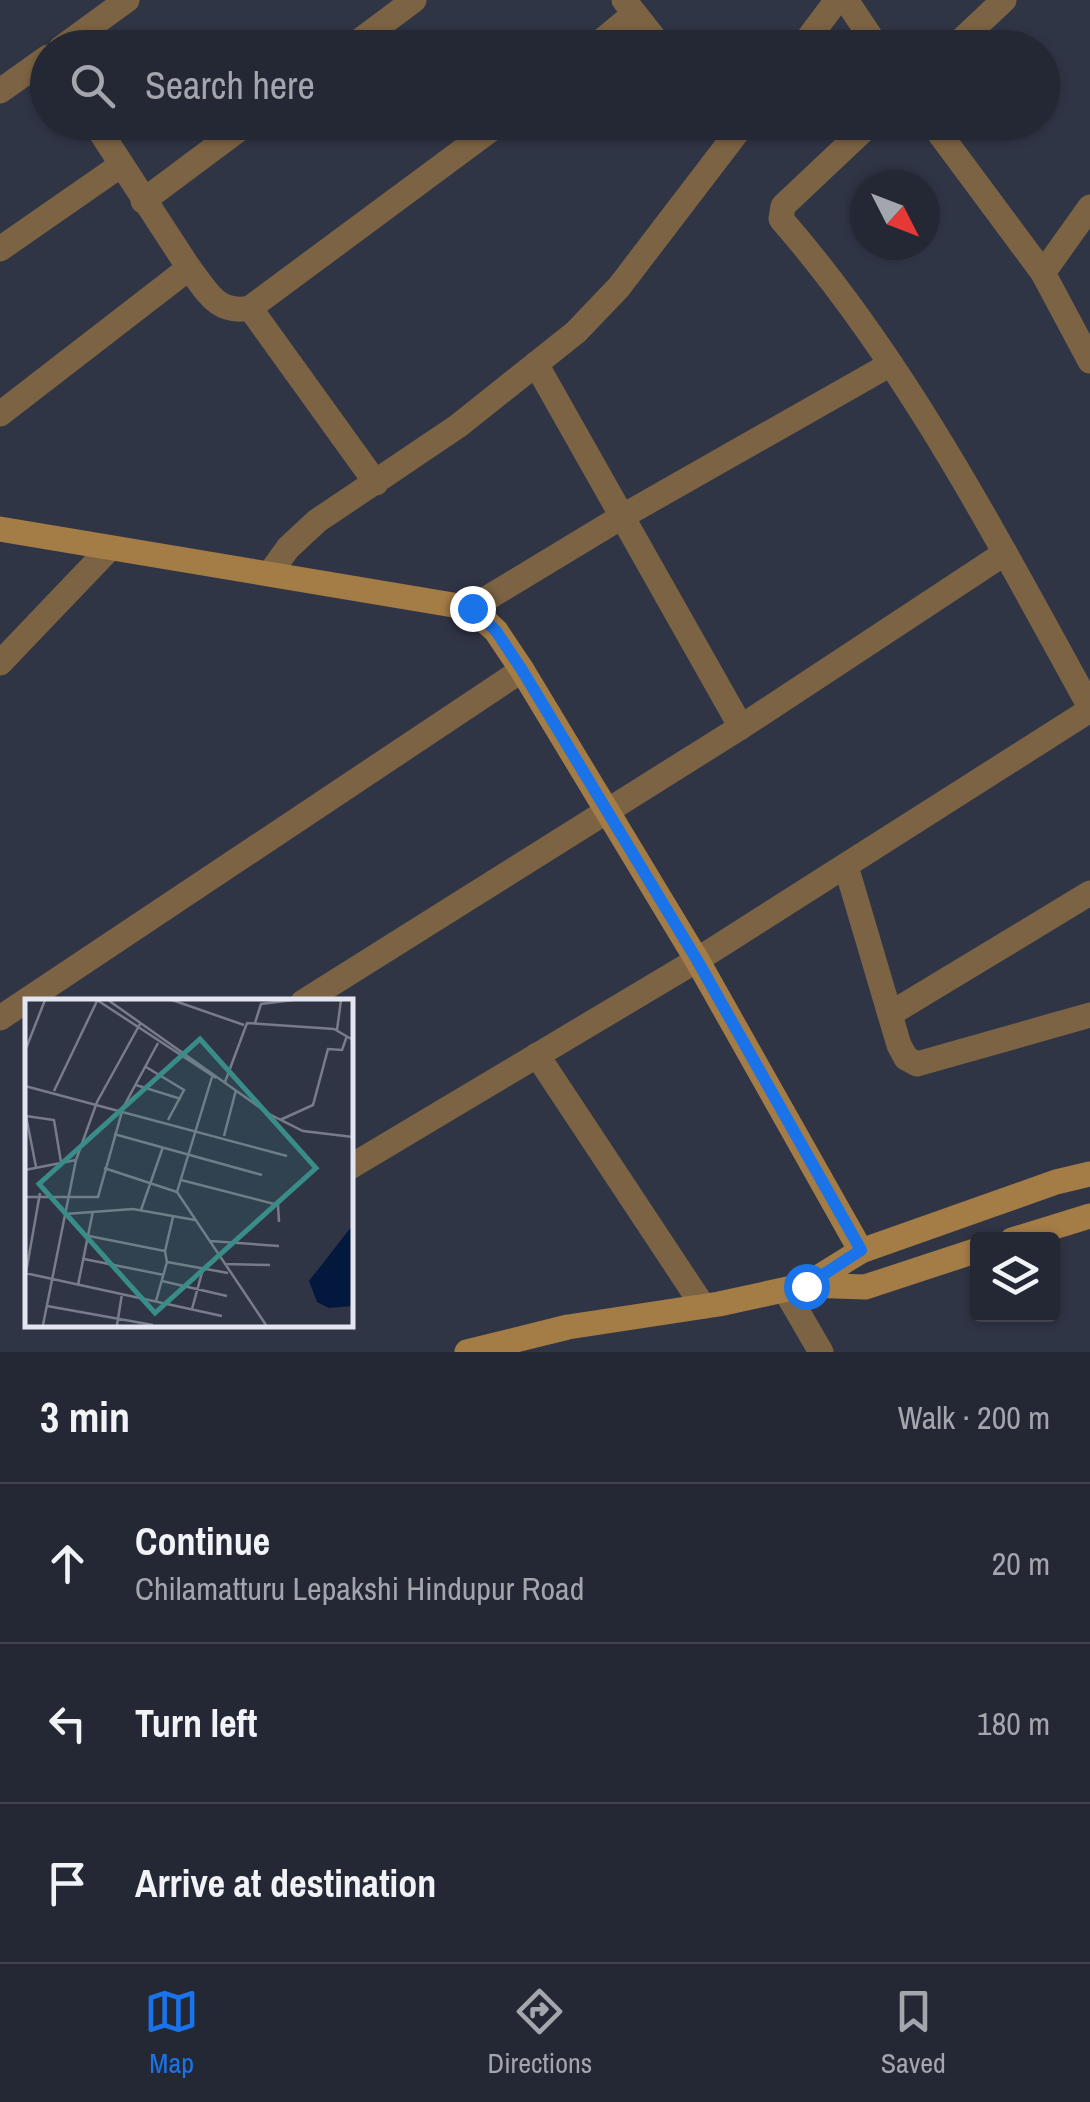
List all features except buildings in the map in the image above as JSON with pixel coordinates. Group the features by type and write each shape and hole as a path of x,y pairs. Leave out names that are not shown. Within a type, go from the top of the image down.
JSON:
{"main road":[{"path":"0,529 472,608 496,631 522,670 697,960 861,1250"},
{"path":"796,1288 861,1250 1056,1182 1090,1174"},
{"path":"1038,1232 1090,1216"},
{"path":"467,1352 568,1327 796,1288 866,1287 970,1253"}],"street":[{"path":"86,30 127,0"},
{"path":"374,30 414,0"},
{"path":"815,30 837,0"},
{"path":"846,0 866,30"},
{"path":"972,30 1004,0"},
{"path":"609,30 629,7 648,30"},
{"path":"0,92 30,71"},
{"path":"105,140 188,268 217,303 234,311 250,308 478,140"},
{"path":"143,201 224,140"},
{"path":"270,574 288,548 317,521 458,426 576,332 619,287 726,140"},
{"path":"352,1166 697,960 1090,708 955,462 851,307 781,218 783,206 853,140"},
{"path":"945,140 1044,274 1090,361"},
{"path":"0,249 121,165"},
{"path":"1044,274 1090,207"},
{"path":"3,405 188,268"},
{"path":"250,308 376,483"},
{"path":"536,364 741,727"},
{"path":"472,608 622,516 889,364"},
{"path":"0,662 109,549"},
{"path":"308,999 741,727 1005,553"},
{"path":"28,999 522,670"},
{"path":"846,866 899,1046 906,1058 918,1064 1090,1015"},
{"path":"890,1014 1090,893"},
{"path":"0,1018 25,1001"},
{"path":"536,1056 702,1306"},
{"path":"796,1288 821,1352"}],"route":[{"path":"472,608 496,631 522,670 697,960 861,1250 806,1286"}]}
